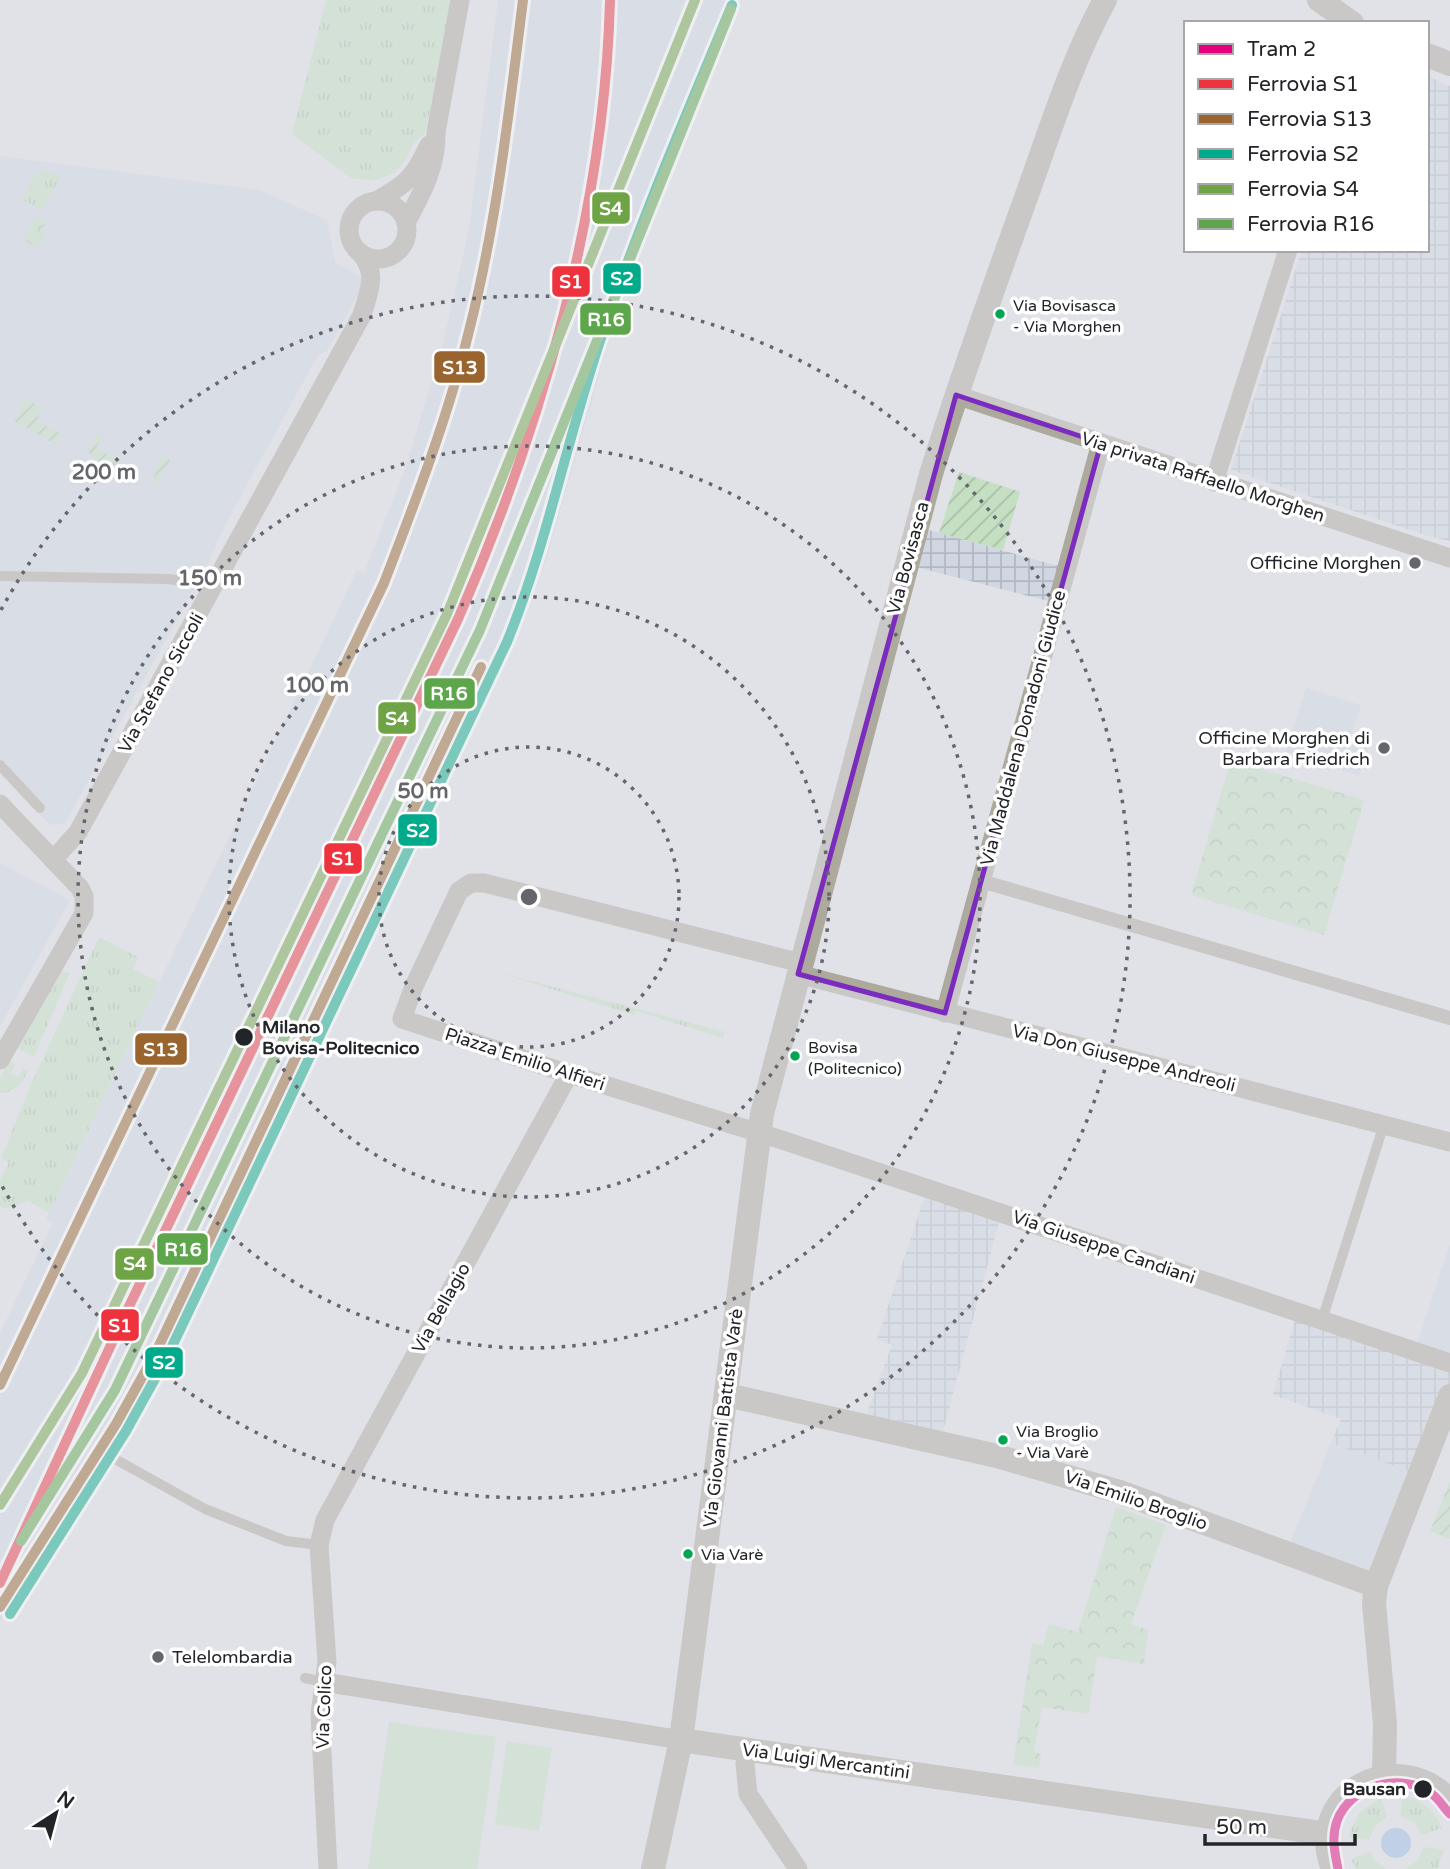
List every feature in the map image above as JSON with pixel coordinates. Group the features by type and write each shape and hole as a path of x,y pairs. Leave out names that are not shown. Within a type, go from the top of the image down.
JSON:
{"street":[{"path":"436,132 415,173 401,187 360,207 351,221 351,239 361,253 378,259 395,254 405,240 406,223 426,186 437,152 436,132 460,0"},
{"name":"Via Bovisasca","path":"759,1132 799,968 931,474 956,395 1055,115 1085,40 1105,0"},
{"path":"1319,0 1349,21"},
{"path":"1429,56 1450,64"},
{"path":"376,201 394,206 402,213 406,223"},
{"path":"1214,482 1287,252"},
{"name":"Via Stefano Siccoli","path":"53,860 78,832 362,315 372,283 370,265 361,253"},
{"name":"Via Stefano Siccoli","path":"362,315 375,300 395,254"},
{"name":"Via privata Raffaello Morghen","path":"956,395 1450,558"},
{"name":"Via Maddalena Donadoni Giudice","path":"945,1013 1101,443"},
{"path":"0,804 80,888 84,897 84,913 0,1060"},
{"path":"981,881 1450,1018"},
{"name":"Piazza Emilio Alfieri","path":"759,1132 402,1019 414,986 459,891 471,883 484,883 799,968"},
{"name":"Via Don Giuseppe Andreoli","path":"799,968 945,1013 1450,1142"},
{"name":"Via Bellagio","path":"320,1545 325,1520 332,1505 569,1074"},
{"name":"Via Giuseppe Candiani","path":"759,1132 1450,1363"},
{"name":"Via Giovanni Battista Varè","path":"653,1869 681,1740 759,1132"},
{"name":"Via Emilio Broglio","path":"727,1395 984,1452 1034,1466 1121,1492 1376,1586"},
{"path":"1384,1776 1385,1724 1374,1604 1376,1586 1450,1396"},
{"name":"Via Colico","path":"320,1545 327,1662 320,1714 328,1869"},
{"name":"Via Luigi Mercantini","path":"324,1682 681,1740 1328,1834"},
{"path":"748,1750 745,1765 748,1794 798,1869"},
{"path":"1333,1869 1328,1855 1331,1822 1343,1800 1362,1783 1384,1776 1406,1775 1418,1778 1441,1791 1450,1801"}],"lane":[{"path":"0,576 168,579 197,583 211,592"},
{"path":"0,765 40,808"},
{"path":"1322,1320 1384,1124"},
{"path":"106,1454 205,1509 286,1541 320,1545"},
{"path":"305,1678 324,1682"}],"highlighted area":[{"path":"956,395 1101,443 945,1013 798,974"}],"shaded area":[{"path":"498,0 733,0 641,228 546,561 507,642 512,645 216,1263 210,1260 160,1360 133,1407 0,1621 0,1333 53,1223 46,1219 357,570 364,573 405,470 443,343 469,230"},
{"path":"1429,77 1450,86 1450,541 1231,470 1301,252 1429,252"},
{"path":"0,156 259,190 327,220 335,262 366,280 326,352 318,355 225,525 207,565 65,823 50,825 0,775"},
{"path":"918,527 1066,568 1056,603 908,565"},
{"path":"1306,688 1361,705 1351,735 1371,741 1359,776 1286,752"},
{"path":"0,863 70,900 0,1026"},
{"path":"927,1190 1001,1215 940,1442 862,1426 892,1345 877,1339"},
{"path":"1450,1244 1450,1362 1415,1350"},
{"path":"1297,1313 1450,1363 1450,1395 1419,1475 1331,1443 1341,1419 1273,1395"},
{"path":"1331,1443 1419,1475 1368,1583 1286,1553"}],"green space":[{"path":"326,0 452,0 425,134 413,144 395,172 377,180 353,179 292,134"},
{"path":"38,170 61,176 42,210 22,199"},
{"path":"37,216 47,221 41,232 46,235 38,248 24,240"},
{"path":"26,399 43,408 36,421 61,434 55,444 14,421"},
{"path":"99,433 103,435 96,448 131,468 123,478 88,452"},
{"path":"160,455 170,460 155,487 152,485"},
{"path":"959,472 1020,492 1003,550 939,533"},
{"path":"1231,760 1364,800 1324,935 1191,895"},
{"path":"99,937 138,957 133,969 159,982 49,1213 28,1201 5,1209 0,1206 0,1180 9,1162 1,1158 29,1089"},
{"path":"61,970 69,974 34,1057 17,1048"},
{"path":"501,973 725,1032 723,1038 636,1011 634,1015"},
{"path":"10,1061 15,1064 11,1073 18,1077 23,1068 28,1071 17,1086 0,1093 0,1078"},
{"path":"1450,1481 1450,1539 1430,1531"},
{"path":"1116,1507 1166,1525 1131,1624 1148,1630 1144,1664 1097,1656 1088,1714 1042,1707 1034,1752 1041,1754 1039,1768 1013,1764 1032,1643 1043,1645 1049,1624 1078,1632"},
{"path":"389,1722 496,1737 477,1869 368,1869"},
{"path":"507,1741 552,1748 539,1831 495,1824"},
{"path":"1403,1796 1427,1807 1442,1828 1422,1835 1414,1822 1400,1816"},
{"path":"1381,1798 1387,1817 1375,1826 1369,1840 1348,1837 1359,1813"},
{"path":"1424,1847 1444,1850 1437,1869 1406,1869 1417,1861"},
{"path":"1370,1852 1375,1861 1386,1869 1356,1869 1351,1859"}],"water":[{"path":"1396,1828 1407,1832 1411,1843 1407,1854 1396,1858 1385,1854 1381,1843 1385,1832"}],"tram line":[{"path":"1324,1869 1319,1841 1324,1816 1337,1795 1356,1779 1378,1770 1403,1768 1427,1775 1450,1791"},
{"name":"2","path":"1338,1869 1334,1839 1337,1821 1353,1798 1365,1791 1378,1785 1406,1783 1435,1796 1450,1814"}],"rail line":[{"name":"S13","path":"0,1385 384,583 408,521 461,363 479,290 501,166 523,0"},
{"name":"S1","path":"0,1583 124,1317 458,619 488,547 541,395 582,237 596,157 610,0"},
{"name":"S4","path":"0,1505 82,1373 447,614 695,0"},
{"name":"S2","path":"10,1614 126,1431 167,1357 507,642 533,569 587,384 628,260 732,5"},
{"name":"R16","path":"21,1541 115,1390 480,630 731,9"},
{"name":"S13","path":"0,1607 116,1424 156,1352 481,667"}],"place":[{"name":"Via Bovisasca - Via Morghen","path":"1000,314"},
{"name":"Officine Morghen","path":"1415,563"},
{"name":"Officine Morghen di Barbara Friedrich","path":"1384,748"},
{"name":"Milano Bovisa-Politecnico","path":"244,1037"},
{"name":"Bovisa (Politecnico)","path":"795,1056"},
{"name":"Via Broglio - Via Varè","path":"1003,1440"},
{"name":"Via Varè","path":"688,1554"},
{"name":"Telelombardia","path":"158,1657"},
{"name":"Bausan","path":"1423,1789"}]}
